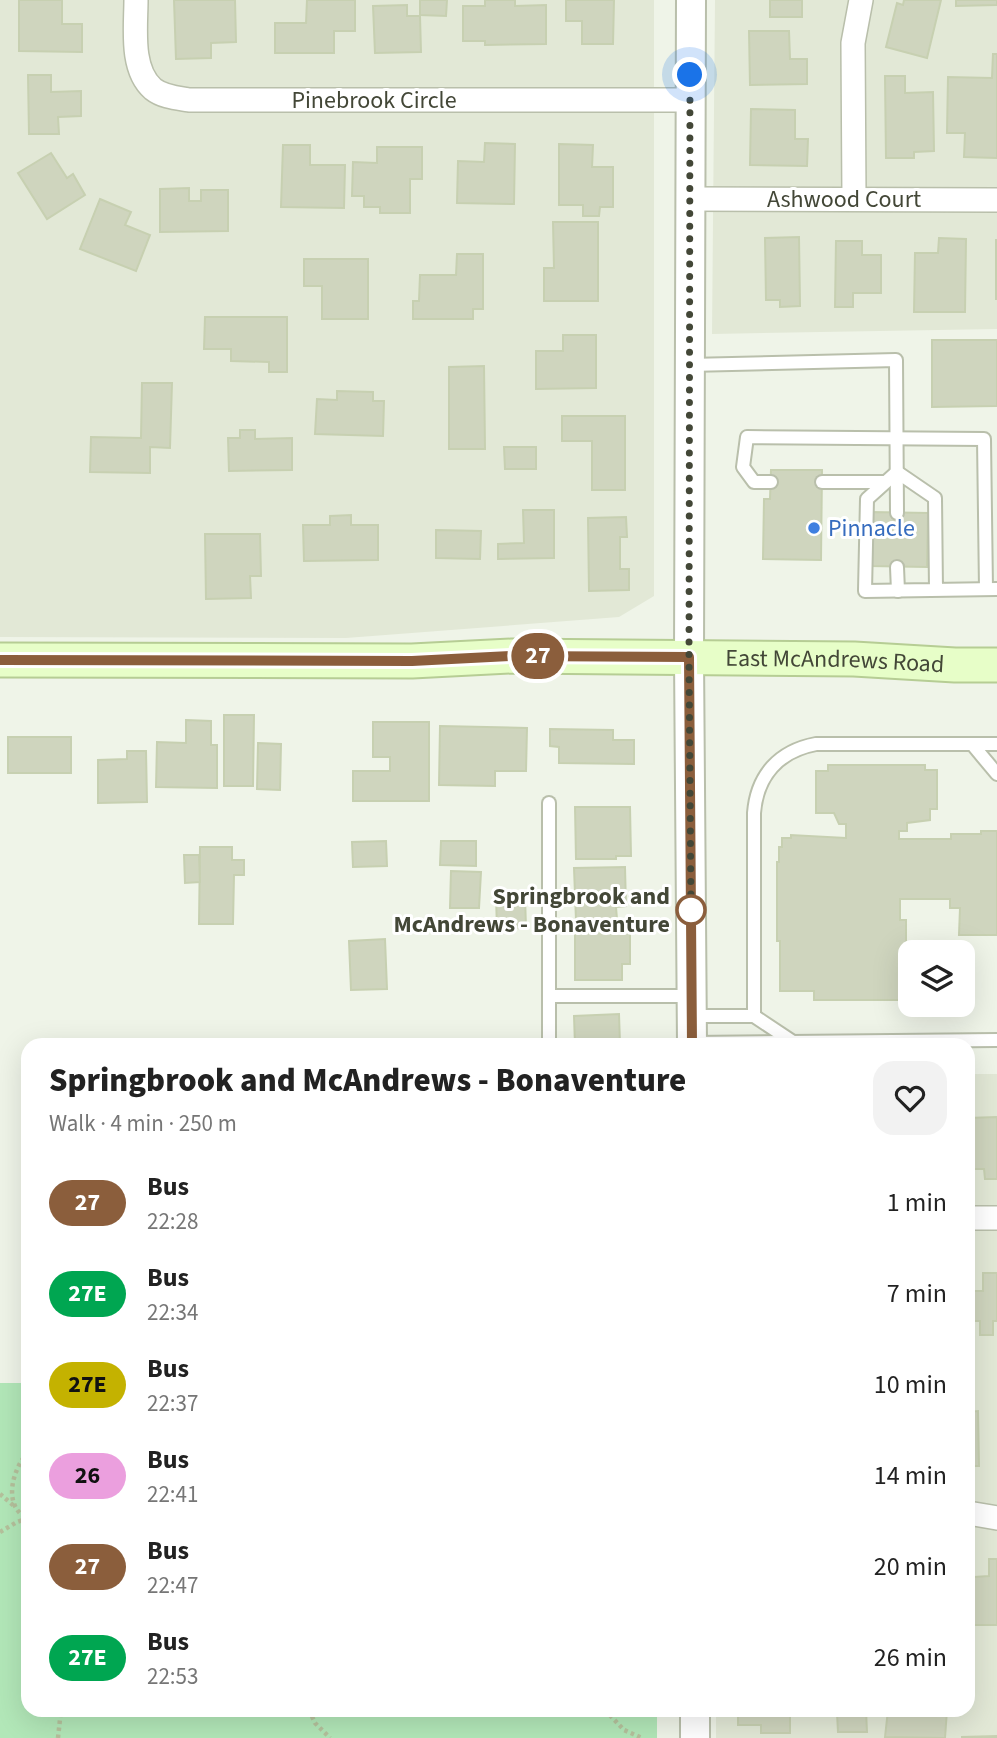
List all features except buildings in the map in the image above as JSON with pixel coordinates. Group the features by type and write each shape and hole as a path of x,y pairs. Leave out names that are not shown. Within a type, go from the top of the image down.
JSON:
{"main road":[{"name":"East McAndrews Road","path":"0,660 412,661 512,656 854,659 997,665"}],"street":[{"name":"Pinebrook Circle","path":"136,0 136,43 141,73 152,89 165,96 189,100 690,100"},
{"path":"691,0 689,657 692,1025"},
{"path":"854,198 853,43 861,0"},
{"name":"Ashwood Court","path":"690,200 997,200"},
{"path":"975,1218 997,1218"},
{"path":"975,1514 997,1518"},
{"path":"695,1717 695,1738"}],"lane":[{"path":"689,365 896,360 897,513"},
{"path":"771,482 754,482 743,467 747,437 984,439 991,589 865,591 867,499 897,472"},
{"path":"897,472 935,498 936,590"},
{"path":"822,482 884,482"},
{"path":"897,567 898,591"},
{"path":"754,1016 754,813 757,790 770,767 791,751 816,744 997,744"},
{"path":"972,744 997,774"},
{"path":"548,803 549,1038"},
{"path":"549,996 769,1038"},
{"path":"692,1025 754,1016 787,1038"},
{"path":"975,1040 997,1040"}],"path":[{"path":"14,1506 13,1480 21,1462"},
{"path":"0,1494 21,1513"},
{"path":"0,1532 21,1521"},
{"path":"58,1738 60,1717"},
{"path":"312,1717 330,1738"},
{"path":"612,1717 624,1730 642,1738"}],"shaded area":[{"path":"0,0 654,0 654,596 619,617 346,638 0,637"},
{"path":"715,0 997,0 997,329 712,334"},
{"path":"975,1074 997,1074 997,1738 716,1738 716,1717 975,1717"}],"green space":[{"path":"0,1383 21,1383 21,1717 657,1717 657,1738 0,1738"}],"bus line":[{"name":"27","path":"0,660 412,661 512,656 689,657 692,1038"}],"place":[{"name":"Pinnacle","path":"814,528"},
{"name":"Springbrook and McAndrews - Bonaventure","path":"691,910"}],"route":[{"path":"690,75 691,913 691,910"}]}
